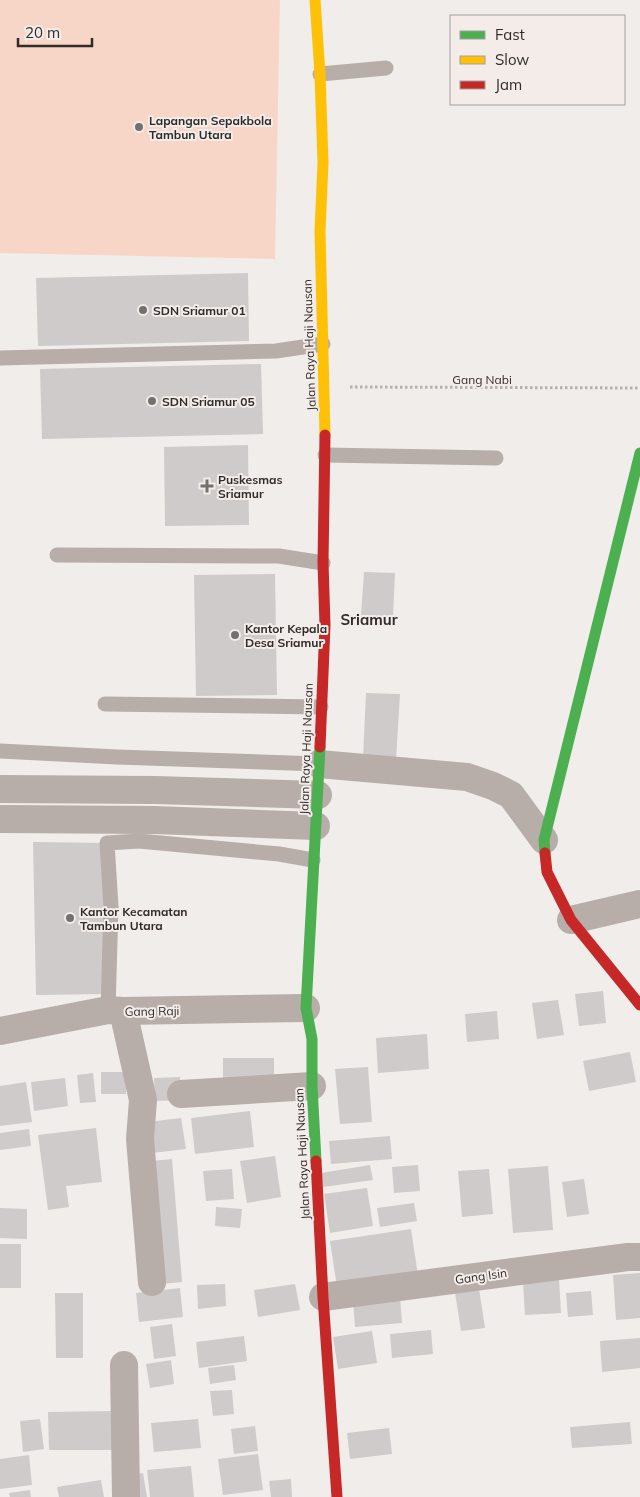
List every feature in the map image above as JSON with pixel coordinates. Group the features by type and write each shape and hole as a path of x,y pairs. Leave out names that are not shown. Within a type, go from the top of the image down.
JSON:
{"street":[{"name":"Jalan Raya Haji Nausan","path":"315,0 323,163 320,231 325,455 323,563 325,625 306,1008 312,1039 312,1086 323,1297 337,1497"},
{"path":"640,453 544,840 547,872 571,920 640,1005"},
{"path":"319,764 467,777 493,786 511,796 544,840"},
{"path":"0,789 155,790 318,795"},
{"path":"154,820 155,790"},
{"path":"0,819 154,820 316,826"},
{"path":"571,920 640,904"},
{"name":"Gang Raji","path":"0,1031 115,1011 306,1008"},
{"path":"115,1011 143,1100 140,1139 152,1282"},
{"path":"181,1094 312,1086"},
{"name":"Gang Isin","path":"323,1297 628,1257 640,1257"},
{"path":"124,1365 126,1497"}],"lane":[{"path":"320,74 386,68"},
{"path":"0,358 276,351 323,344"},
{"path":"325,455 496,458"},
{"path":"57,555 279,556 323,563"},
{"path":"105,704 321,707"},
{"path":"0,751 319,764"},
{"path":"115,1011 107,843 139,841 279,854 313,860"}],"path":[{"name":"Gang Nabi","path":"324,387 640,388"}],"shaded area":[{"name":"Lapangan Sepakbola Tambun Utara","path":"0,0 280,0 275,259 0,253"}],"building":[{"name":"SDN Sriamur 01","path":"248,273 249,341 38,346 36,278"},
{"name":"SDN Sriamur 05","path":"261,364 263,434 42,439 40,369"},
{"name":"Puskesmas Sriamur","path":"248,445 249,525 165,526 164,447"},
{"path":"364,572 395,573 393,617 361,615"},
{"name":"Kantor Kepala Desa Sriamur","path":"275,574 277,695 196,696 194,575"},
{"path":"366,693 400,694 396,760 363,758"},
{"name":"Kantor Kecamatan Tambun Utara","path":"33,842 107,843 103,994 36,995"},
{"path":"603,991 606,1023 579,1026 575,994"},
{"path":"558,1000 564,1035 537,1039 532,1003"},
{"path":"497,1011 499,1039 467,1042 465,1014"},
{"path":"427,1034 429,1069 378,1073 376,1038"},
{"path":"630,1052 636,1082 589,1091 583,1061"},
{"path":"223,1058 274,1058 274,1086 223,1086"},
{"path":"368,1067 372,1122 340,1124 335,1069"},
{"path":"101,1072 126,1072 126,1094 101,1094"},
{"path":"93,1073 96,1102 80,1103 77,1075"},
{"path":"180,1077 181,1100 155,1101 154,1078"},
{"path":"65,1078 68,1106 34,1111 31,1082"},
{"path":"26,1082 32,1122 0,1126 0,1086"},
{"path":"250,1111 254,1147 195,1154 191,1118"},
{"path":"181,1118 186,1149 152,1153 148,1122"},
{"path":"96,1128 102,1182 66,1186 69,1207 48,1210 38,1135"},
{"path":"29,1129 31,1146 0,1150 0,1133"},
{"path":"390,1136 392,1159 331,1164 329,1141"},
{"path":"275,1156 281,1197 247,1203 240,1161"},
{"path":"172,1159 182,1282 161,1284 151,1161"},
{"path":"370,1165 373,1180 323,1187 321,1173"},
{"path":"418,1165 420,1191 394,1193 392,1167"},
{"path":"548,1166 553,1230 513,1233 508,1169"},
{"path":"232,1169 234,1199 206,1201 203,1171"},
{"path":"489,1169 493,1214 462,1217 458,1171"},
{"path":"584,1179 589,1214 567,1217 562,1182"},
{"path":"367,1188 373,1226 330,1233 324,1194"},
{"path":"414,1203 417,1221 380,1227 377,1208"},
{"path":"216,1207 242,1209 240,1228 215,1226"},
{"path":"0,1208 27,1209 27,1239 0,1238"},
{"path":"411,1229 418,1275 337,1287 330,1241"},
{"path":"0,1244 21,1244 21,1288 0,1288"},
{"path":"640,1273 640,1318 616,1320 613,1275"},
{"path":"559,1279 561,1313 525,1315 523,1282"},
{"path":"225,1284 226,1306 198,1309 197,1285"},
{"path":"295,1284 300,1310 258,1317 254,1290"},
{"path":"180,1288 183,1317 139,1322 136,1293"},
{"path":"479,1289 485,1328 461,1331 455,1292"},
{"path":"591,1291 593,1315 568,1317 566,1293"},
{"path":"55,1293 83,1293 83,1358 56,1358"},
{"path":"400,1297 402,1323 355,1327 353,1300"},
{"path":"172,1324 176,1356 154,1359 150,1327"},
{"path":"431,1330 433,1354 392,1358 390,1334"},
{"path":"372,1331 377,1363 338,1369 333,1337"},
{"path":"244,1336 247,1361 199,1368 196,1342"},
{"path":"640,1338 640,1368 602,1372 600,1341"},
{"path":"171,1360 174,1384 150,1388 146,1364"},
{"path":"234,1365 236,1380 210,1384 208,1368"},
{"path":"232,1390 234,1414 213,1416 210,1391"},
{"path":"118,1411 118,1450 49,1450 48,1412"},
{"path":"40,1419 44,1449 23,1452 20,1421"},
{"path":"198,1419 201,1448 154,1452 151,1423"},
{"path":"630,1422 632,1444 572,1448 570,1427"},
{"path":"255,1426 258,1451 234,1454 231,1429"},
{"path":"389,1428 392,1454 350,1459 347,1433"},
{"path":"258,1454 263,1490 223,1495 218,1459"},
{"path":"29,1455 32,1485 0,1489 0,1459"},
{"path":"191,1466 194,1497 150,1497 147,1470"},
{"path":"143,1473 147,1497 132,1497 128,1475"},
{"path":"291,1479 292,1497 271,1497 269,1481"},
{"path":"101,1480 104,1497 59,1497 57,1487"},
{"path":"30,1490 31,1497 10,1497 9,1493"}],"traffic: fast":[{"path":"545,853 544,840 640,453"},
{"path":"316,1161 312,1086 312,1039 306,1008 320,747"}],"traffic: slow":[{"path":"315,0 323,163 320,231 325,435"}],"traffic: jam":[{"path":"320,747 325,625 323,563 325,435"},
{"path":"545,853 547,872 571,920 640,1005"},
{"path":"316,1161 337,1497"}],"place":[{"name":"Lapangan Sepakbola Tambun Utara","path":"139,127"},
{"name":"SDN Sriamur 01","path":"143,310"},
{"name":"SDN Sriamur 05","path":"152,401"},
{"name":"Puskesmas Sriamur","path":"207,486"},
{"name":"Kantor Kepala Desa Sriamur","path":"235,635"},
{"name":"Kantor Kecamatan Tambun Utara","path":"70,918"}],"district":[{"name":"Sriamur","path":"369,619"}]}
